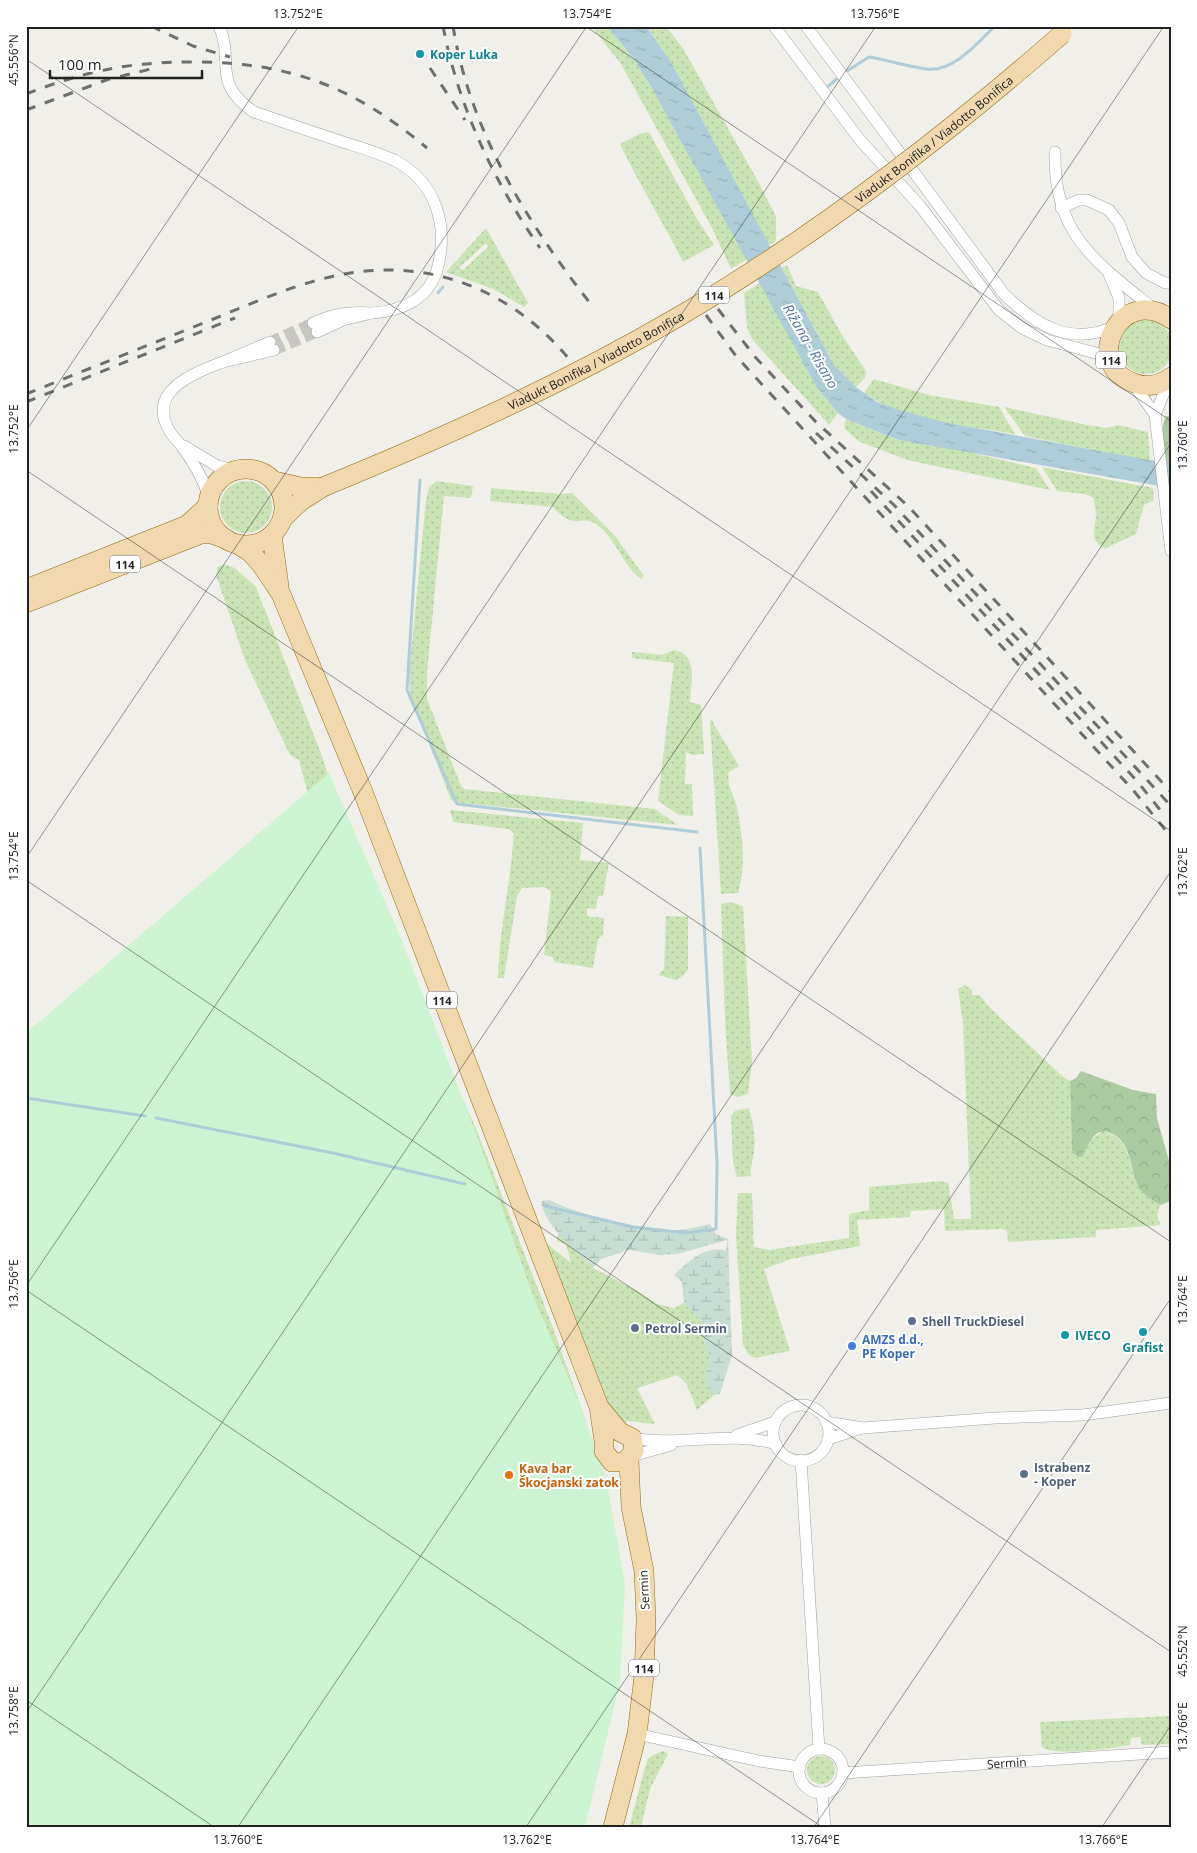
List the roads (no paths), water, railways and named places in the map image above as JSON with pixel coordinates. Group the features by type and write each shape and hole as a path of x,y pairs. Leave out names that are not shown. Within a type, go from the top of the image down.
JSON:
{"main road":[{"name":"Viadukt Bonifika / Viadotto Bonifica","path":"323,487 440,438 512,405 565,379 694,307 813,232 882,183 974,110 1067,30"},
{"path":"1116,324 1125,316 1140,310 1164,315"},
{"name":"114","path":"1116,324 1109,340 1111,360 1118,372 1133,383 1148,386 1170,377"},
{"name":"114","path":"26,589 186,525 209,502 216,483 236,470 260,471 274,481 301,487 323,487"},
{"path":"274,481 283,498 283,518"},
{"name":"114","path":"209,502 213,524 231,541 256,544 272,535 283,518 301,501 323,487"},
{"name":"114","path":"26,604 201,534 212,534 231,541 250,552 261,564 280,594 363,792 599,1407 622,1448"},
{"name":"114","path":"272,535 280,594"},
{"name":"Sermin","path":"613,1827 637,1734 644,1676 646,1619 644,1571 631,1507 622,1448"}],"street":[{"path":"219,26 224,44 225,74 232,90 245,106 254,112 394,161 419,179 434,199 439,211 443,236 439,261 432,282 412,303 393,311 372,313 315,328"},
{"path":"774,26 860,140 920,206 999,310 1022,328 1047,340 1094,353 1111,360"},
{"path":"806,26 998,286 1022,311 1043,325 1066,332 1091,335 1116,324 1119,298 1107,270"},
{"path":"1054,152 1054,176 1061,208 1075,237 1107,270 1164,315"},
{"path":"1061,208 1079,200 1087,200 1109,210 1119,223 1132,257 1146,273 1165,284 1171,283"},
{"path":"209,502 202,476 171,434 164,417 166,400 170,391 178,382 223,362 272,346"},
{"path":"1170,377 1155,418 1166,526 1171,551"},
{"path":"1133,383 1155,418"},
{"path":"180,444 217,466 236,470"},
{"path":"826,1422 864,1428 986,1419 1083,1415 1171,1403"},
{"path":"828,1440 826,1422 819,1412 802,1405 783,1412 775,1422 773,1433 776,1444 786,1456 801,1460 818,1455 828,1440 864,1428"},
{"path":"731,1437 775,1422"},
{"path":"622,1448 731,1437 754,1439 776,1444"},
{"path":"622,1448 651,1441 690,1440"},
{"path":"801,1460 819,1749"},
{"path":"637,1734 759,1761 800,1767"},
{"path":"819,1749 831,1752 836,1756 843,1773 834,1788 822,1793 816,1792 805,1785 799,1774 804,1757 819,1749"},
{"name":"Sermin","path":"843,1773 1171,1752"},
{"path":"822,1793 825,1827"}],"water":[{"name":"Rižana - Risano","path":"607,26 647,27 672,64 834,365 856,387 877,402 948,423 1171,464 1171,488 899,440 846,419 838,413 816,386 649,83 633,58"}],"waterway":[{"path":"844,73 869,57 913,67 937,69 956,61 973,48 995,26"},
{"path":"825,89 839,77"},
{"path":"438,293 443,287"},
{"path":"420,480 407,690 457,804 697,832"},
{"path":"545,1206 633,1227 686,1233 716,1229 717,1163 700,848"},
{"path":"26,1098 145,1116"},
{"path":"156,1118 333,1153 465,1184"}],"tunnel":[{"path":"270,342 313,323"},
{"path":"274,350 317,332"}],"railway":[{"path":"151,26 193,46 230,57"},
{"path":"443,26 458,85 480,142 508,197 540,248"},
{"path":"453,26 461,65 473,103 505,175 546,243 593,307"},
{"path":"26,94 68,79 127,66 192,62 227,63 259,67 289,73 318,82 346,94 373,108 427,148"},
{"path":"26,110 109,79 159,67"},
{"path":"430,68 465,120"},
{"path":"26,394 282,291 330,277 366,271 400,270 434,275 466,284 496,298 524,316 550,338 574,365"},
{"path":"718,309 756,358 816,422 909,507 1171,792"},
{"path":"706,315 736,356 1133,790 1171,837"},
{"path":"26,402 235,318"},
{"path":"816,433 894,505 1171,806"},
{"path":"871,491 1137,781 1161,811"}],"place":[{"name":"Koper Luka","path":"420,54"},
{"name":"Shell TruckDiesel","path":"912,1321"},
{"name":"Petrol Sermin","path":"635,1328"},
{"name":"Grafist","path":"1143,1332"},
{"name":"IVECO","path":"1065,1335"},
{"name":"AMZS d.d., PE Koper","path":"852,1346"},
{"name":"Istrabenz - Koper","path":"1024,1474"},
{"name":"Kava bar Škocjanski zatok","path":"509,1475"}]}
